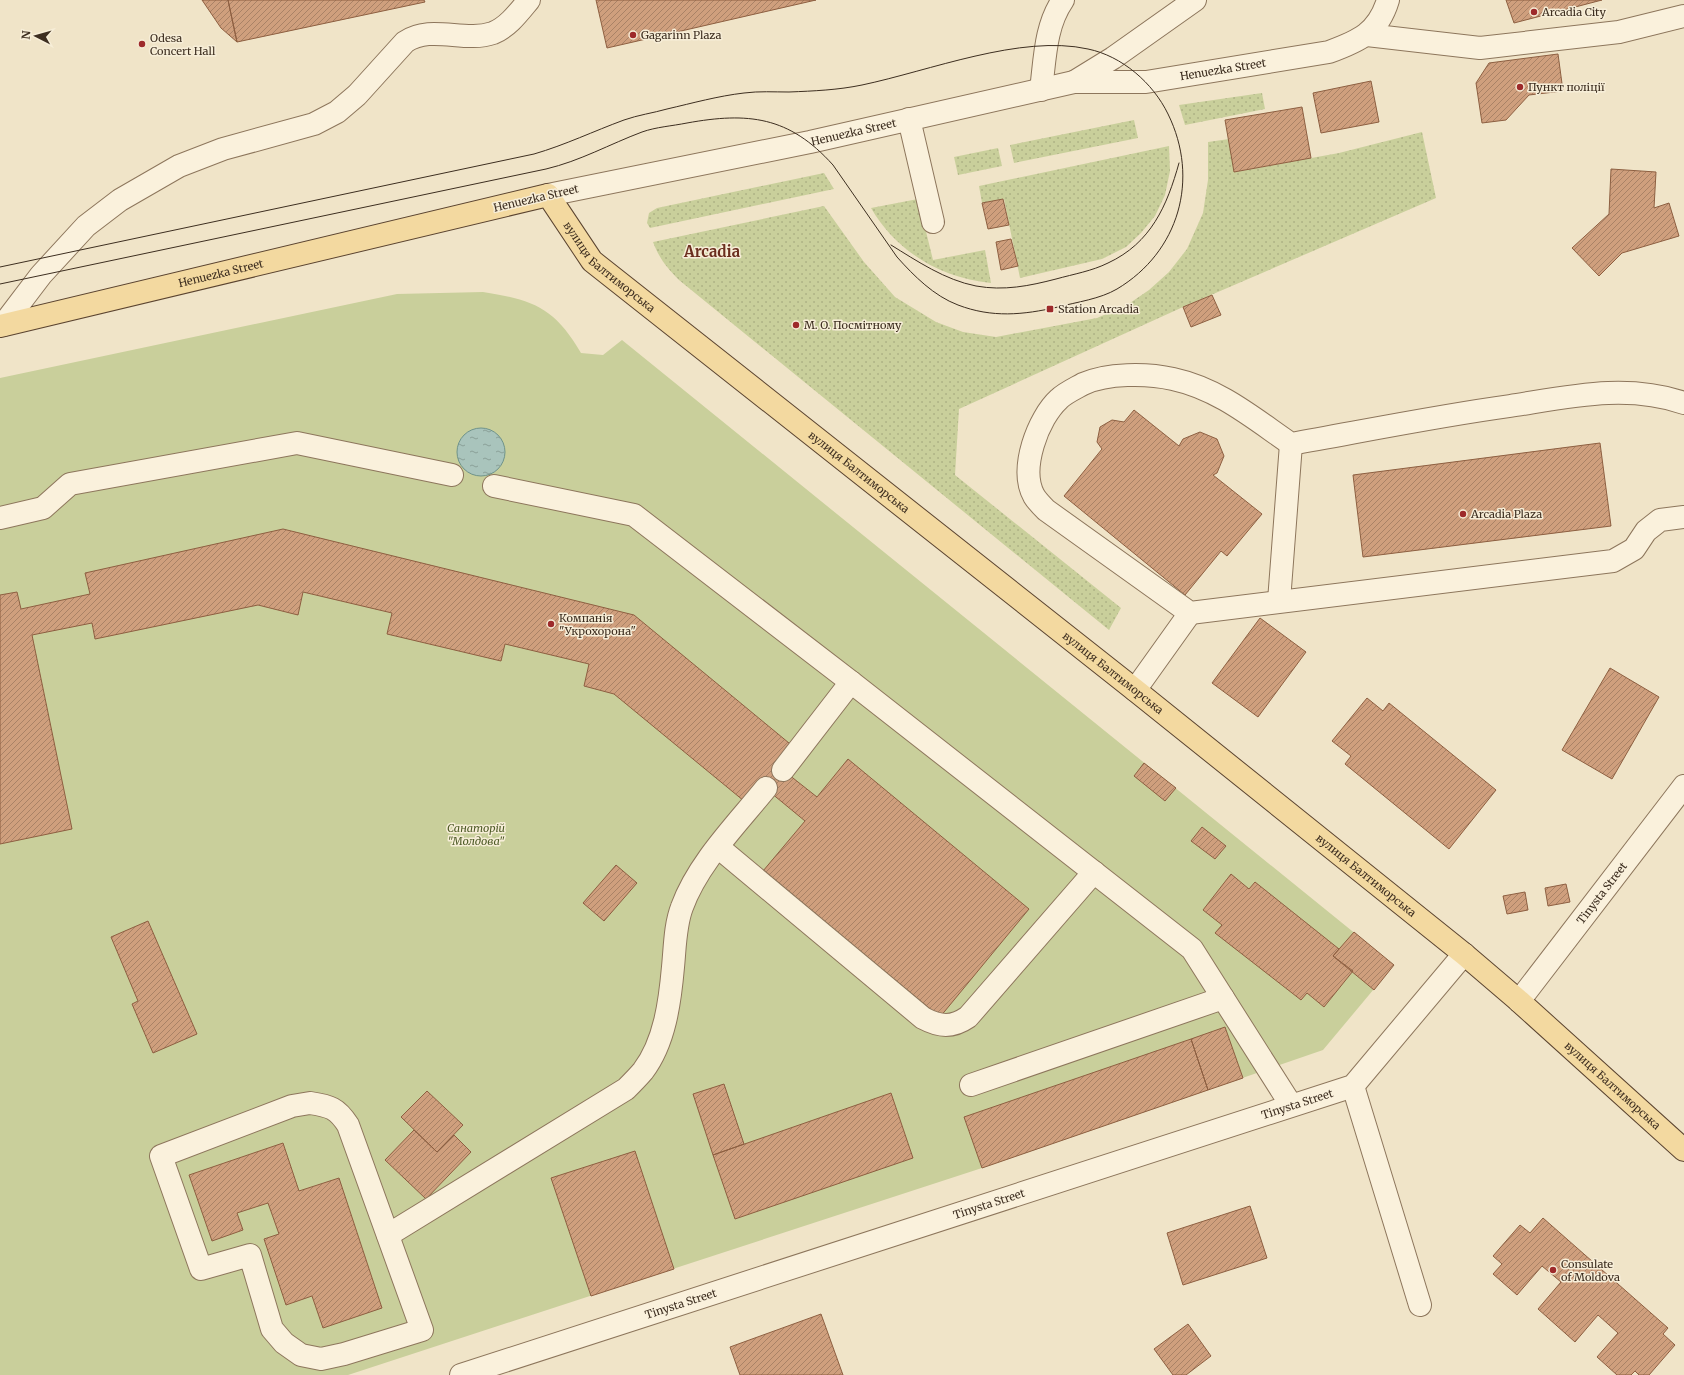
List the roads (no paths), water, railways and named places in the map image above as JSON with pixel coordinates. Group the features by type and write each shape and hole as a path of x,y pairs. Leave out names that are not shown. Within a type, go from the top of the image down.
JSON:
{"main road":[{"name":"Henuezka Street","path":"1,324 548,195"},
{"name":"вулиця Балтиморська","path":"548,195 592,261 1135,690 1464,954 1520,1001 1684,1150"}],"street":[{"path":"1,324 86,226 120,200 179,166 223,149 314,124 337,112 357,95 405,42 412,37 430,33 476,36 494,32 514,19 529,0"},
{"path":"1041,90 1050,29 1054,15 1063,0"},
{"name":"Henuezka Street","path":"1074,82 1112,58 1195,0"},
{"name":"Henuezka Street","path":"548,195 810,142 1074,82 1146,82 1329,52 1351,44 1367,35 1383,17 1388,0"},
{"path":"1367,35 1480,48 1619,32 1684,16"},
{"path":"909,119 933,222"},
{"path":"1684,403 1671,398 1638,392 1602,392 1467,412 1291,444 1216,393 1172,379 1142,375 1113,377 1084,384 1060,398 1043,420 1032,445 1029,474 1034,496 1046,510 1190,613 1613,561 1634,549 1646,530 1660,520 1684,517"},
{"path":"0,518 43,508 70,484 297,444 452,475"},
{"path":"1279,601 1291,444"},
{"path":"494,486 634,516 851,682 1192,949 1291,1105"},
{"path":"1135,690 1190,613"},
{"path":"783,770 851,682"},
{"name":"Tinysta Street","path":"1520,1001 1684,786"},
{"path":"388,1235 626,1088 643,1070 655,1050 663,1028 672,975 676,934 682,908 692,884 718,847 766,788"},
{"path":"718,847 923,1018 941,1026 955,1025 968,1017 1094,872"},
{"path":"1420,1305 1353,1086 1464,954"},
{"path":"971,1085 1223,998"},
{"name":"Tinysta Street","path":"461,1375 1353,1086"},
{"path":"310,1103 327,1106 340,1113 348,1125 388,1235 422,1330 344,1354 321,1359 301,1355 284,1342 272,1328 250,1255 201,1269 161,1156 292,1106 310,1103"}],"water":[{"path":"481,428 490,430 498,435 503,443 505,452 503,461 498,469 490,474 481,476 472,474 464,469 459,461 457,452 459,443 464,435 472,430"}],"tram line":[{"path":"0,267 534,154 629,118 715,98 750,92 789,92 853,87 975,56 1034,46 1062,46 1088,49 1113,58 1135,72 1154,92 1168,114 1178,139 1182,164 1182,188 1178,212 1169,235 1156,255 1138,274 1117,289 1103,295 1088,300 1032,312 1008,314 983,312 958,305 933,291 917,278 897,257 833,165 817,149 800,136 784,127 748,119 729,118 653,129 642,132 571,162 546,169 0,284"},
{"path":"891,245 942,275 976,286 997,288 1016,287 1036,284 1083,272 1102,266 1123,255 1136,245 1146,234 1163,208 1179,163"}],"place":[{"name":"Arcadia City","path":"1534,12"},
{"name":"Gagarinn Plaza","path":"633,35"},
{"name":"Odesa Concert Hall","path":"142,44"},
{"name":"Пункт поліції","path":"1520,87"},
{"name":"Station Arcadia","path":"1050,309"},
{"name":"М. О. Посмітному","path":"796,325"},
{"name":"Arcadia Plaza","path":"1463,514"},
{"name":"Компанія \"Укрохорона\"","path":"551,624"},
{"name":"Consulate of Moldova","path":"1553,1270"}],"district":[{"name":"Arcadia","path":"712,252"}],"park label":[{"name":"Санаторій \"Молдова\"","path":"476,834"}]}
